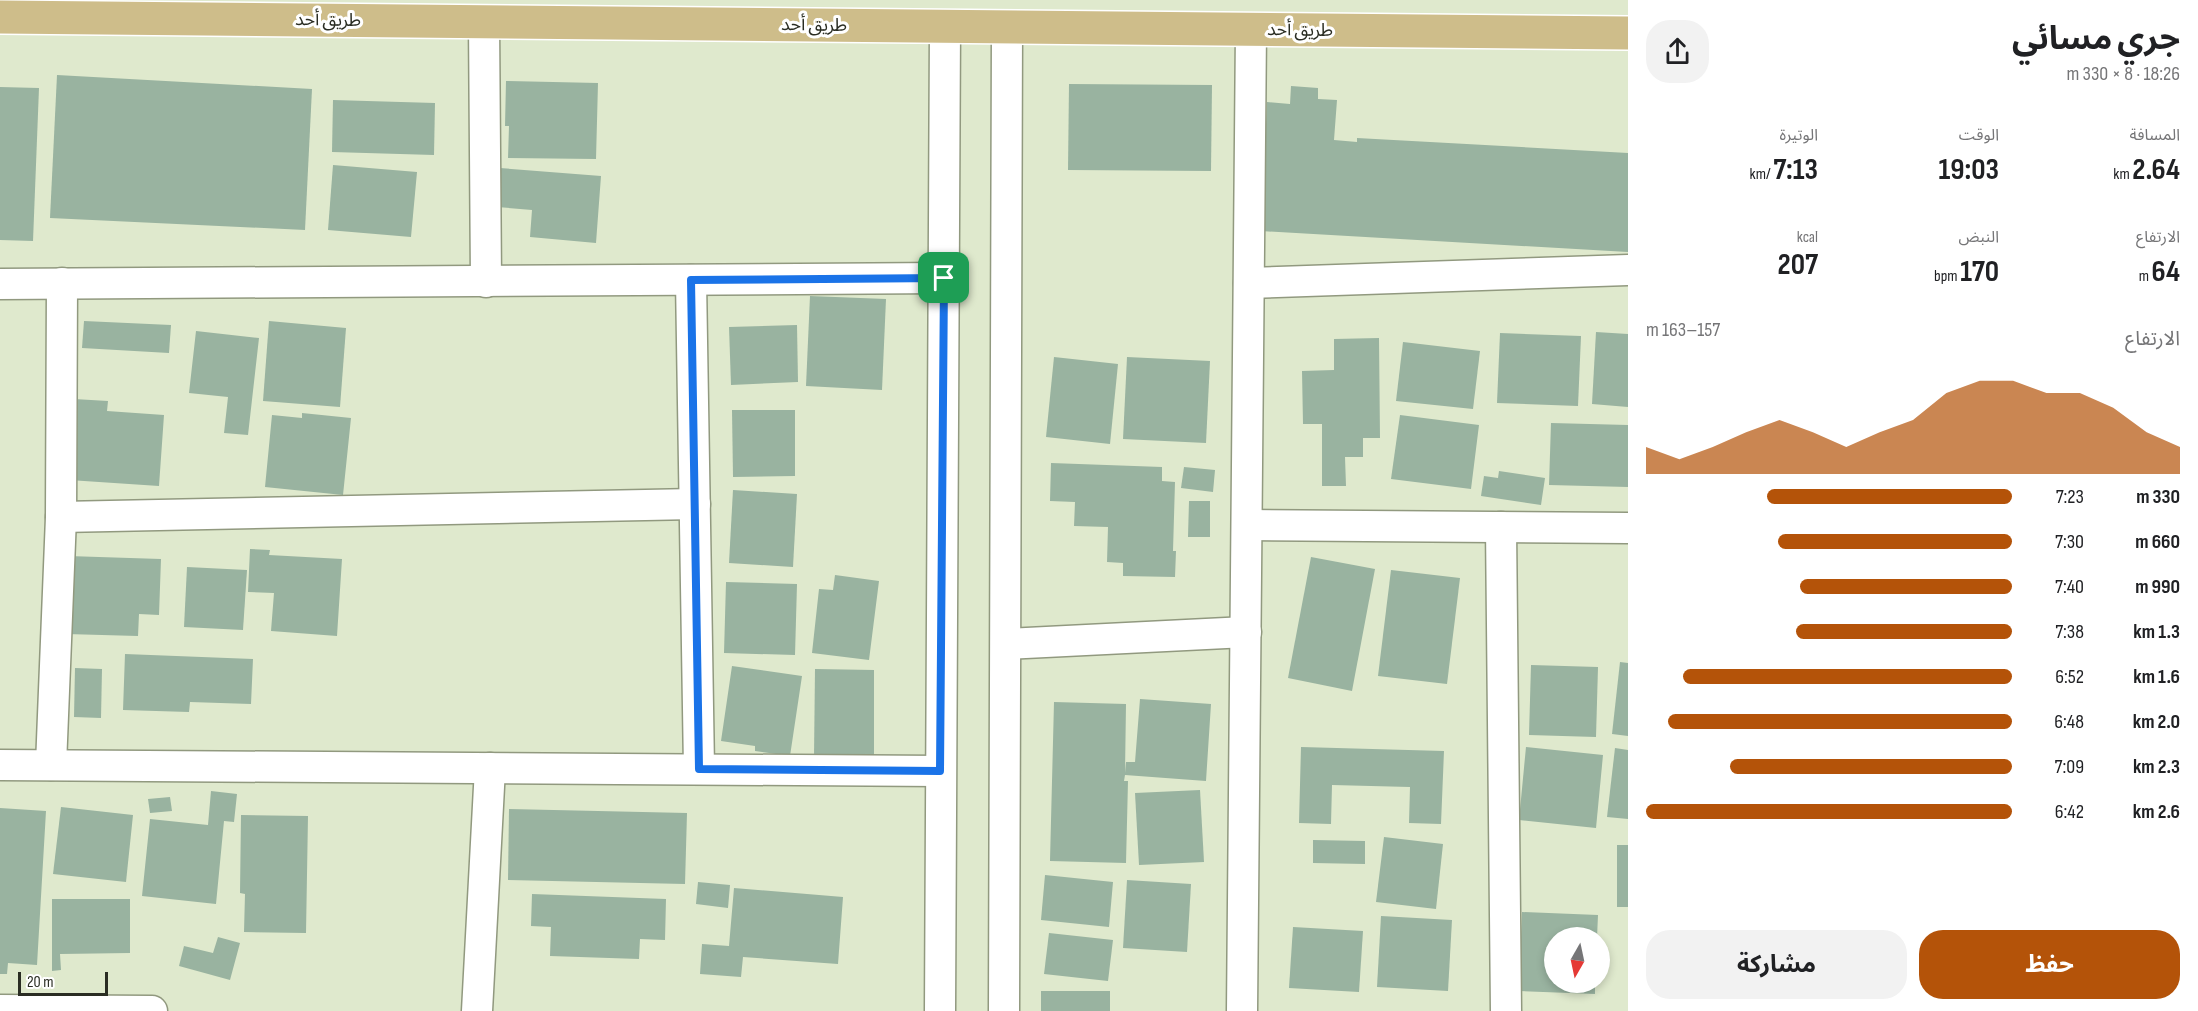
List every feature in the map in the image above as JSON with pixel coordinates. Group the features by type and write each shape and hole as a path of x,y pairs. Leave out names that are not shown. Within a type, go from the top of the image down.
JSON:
{"main road":[{"name":"طريق أحد","path":"0,17 1628,33"}],"street":[{"path":"484,22 486,282"},
{"path":"940,1011 945,27"},
{"path":"1005,1011 1007,27"},
{"path":"1242,1011 1251,29"},
{"path":"1249,283 1628,270"},
{"path":"0,284 944,278"},
{"path":"691,280 699,769"},
{"path":"51,765 61,517 62,283"},
{"path":"61,517 695,504"},
{"path":"1247,525 1628,528"},
{"path":"1501,527 1506,1011"},
{"path":"1006,644 1246,632"},
{"path":"0,765 940,771"},
{"path":"477,1011 490,768"},
{"path":"0,1010 152,1011"}],"building":[{"path":"57,75 312,89 305,230 50,218"},
{"path":"506,81 598,83 596,159 508,158 509,126 505,126"},
{"path":"1069,84 1212,85 1211,171 1068,170"},
{"path":"1291,86 1318,88 1318,99 1337,100 1334,140 1357,142 1357,138 1628,153 1628,252 1261,231 1267,102 1290,104"},
{"path":"0,87 39,88 33,241 0,240"},
{"path":"333,100 435,103 434,155 332,152"},
{"path":"333,165 417,172 411,237 328,230"},
{"path":"500,168 601,176 596,243 530,237 532,210 497,207"},
{"path":"810,296 886,299 882,390 806,386"},
{"path":"84,321 171,325 169,353 82,348"},
{"path":"269,321 346,328 340,407 263,401"},
{"path":"797,325 798,382 731,385 729,327"},
{"path":"196,331 259,338 248,435 224,433 228,397 189,393"},
{"path":"1596,332 1628,334 1628,407 1592,404"},
{"path":"1500,333 1581,336 1578,406 1497,403"},
{"path":"1379,338 1380,438 1363,438 1363,457 1345,457 1346,486 1322,486 1322,424 1303,424 1302,371 1334,370 1334,339"},
{"path":"1403,342 1480,351 1473,409 1396,401"},
{"path":"1054,357 1118,364 1110,444 1046,437"},
{"path":"1127,357 1210,361 1206,443 1123,439"},
{"path":"74,399 108,401 107,411 164,415 159,486 69,480"},
{"path":"732,410 795,410 795,476 733,477"},
{"path":"302,413 351,418 343,495 265,487 272,415 302,418"},
{"path":"1400,415 1479,425 1471,489 1391,479"},
{"path":"1551,423 1628,425 1628,487 1549,485"},
{"path":"1051,463 1162,467 1162,481 1175,482 1173,551 1176,551 1175,577 1123,576 1123,563 1107,562 1108,527 1074,526 1075,502 1050,501"},
{"path":"1184,467 1215,470 1213,492 1181,488"},
{"path":"1499,471 1545,478 1541,505 1481,496 1484,476 1498,478"},
{"path":"733,490 797,494 793,567 729,563"},
{"path":"1189,501 1210,501 1210,537 1188,537"},
{"path":"250,549 270,550 269,555 342,559 337,636 271,631 274,593 248,592"},
{"path":"68,556 161,559 159,615 139,614 138,636 66,634"},
{"path":"1311,557 1375,569 1352,691 1288,678"},
{"path":"187,567 247,570 243,630 184,627"},
{"path":"1391,570 1460,578 1447,684 1378,676"},
{"path":"835,575 879,581 869,660 812,653 819,589 833,590"},
{"path":"726,582 797,584 795,655 724,653"},
{"path":"125,654 253,659 251,704 190,702 189,712 123,710"},
{"path":"1620,662 1628,663 1628,736 1612,734"},
{"path":"1531,665 1598,667 1596,737 1529,735"},
{"path":"732,666 802,676 790,756 755,751 755,746 721,741"},
{"path":"75,668 102,669 101,718 74,717"},
{"path":"815,669 874,670 874,757 814,757"},
{"path":"1140,699 1211,704 1206,781 1125,775 1124,781 1128,781 1126,863 1050,861 1054,702 1126,704 1125,773 1126,762 1135,762"},
{"path":"1301,747 1444,751 1441,824 1409,823 1410,787 1332,785 1331,824 1299,823"},
{"path":"1526,747 1603,755 1596,828 1519,820"},
{"path":"1615,748 1628,750 1628,819 1607,817"},
{"path":"1200,790 1204,862 1139,865 1135,793"},
{"path":"211,791 237,794 234,822 224,821 216,904 142,896 150,819 208,825"},
{"path":"170,797 172,811 150,813 148,799"},
{"path":"61,807 133,815 126,882 53,874"},
{"path":"0,808 46,811 37,965 8,963 7,974 0,974"},
{"path":"509,809 687,813 685,884 508,880"},
{"path":"241,815 308,816 306,933 244,932 245,894 240,893"},
{"path":"1384,837 1443,844 1436,909 1376,902"},
{"path":"1313,840 1365,841 1365,864 1313,863"},
{"path":"1617,845 1628,845 1628,907 1617,907"},
{"path":"1045,875 1113,882 1109,927 1041,920"},
{"path":"1127,880 1191,884 1187,952 1123,948"},
{"path":"698,882 730,885 728,908 696,904"},
{"path":"734,888 843,897 838,964 743,957 741,977 700,974 702,944 729,946"},
{"path":"532,894 666,899 665,940 640,939 639,959 550,956 551,927 531,926"},
{"path":"52,899 130,899 130,953 60,954 61,970 52,971"},
{"path":"1522,912 1598,915 1597,927 1544,927 1544,992 1519,991"},
{"path":"1381,916 1452,920 1448,991 1377,987"},
{"path":"1293,927 1363,931 1359,992 1289,988"},
{"path":"1049,933 1113,940 1108,981 1044,974"},
{"path":"218,937 240,943 230,980 179,966 184,946 213,953"},
{"path":"1041,991 1110,991 1110,1011 1041,1011"}],"route":[{"path":"944,278 940,771 699,769 691,280 944,278"}]}
